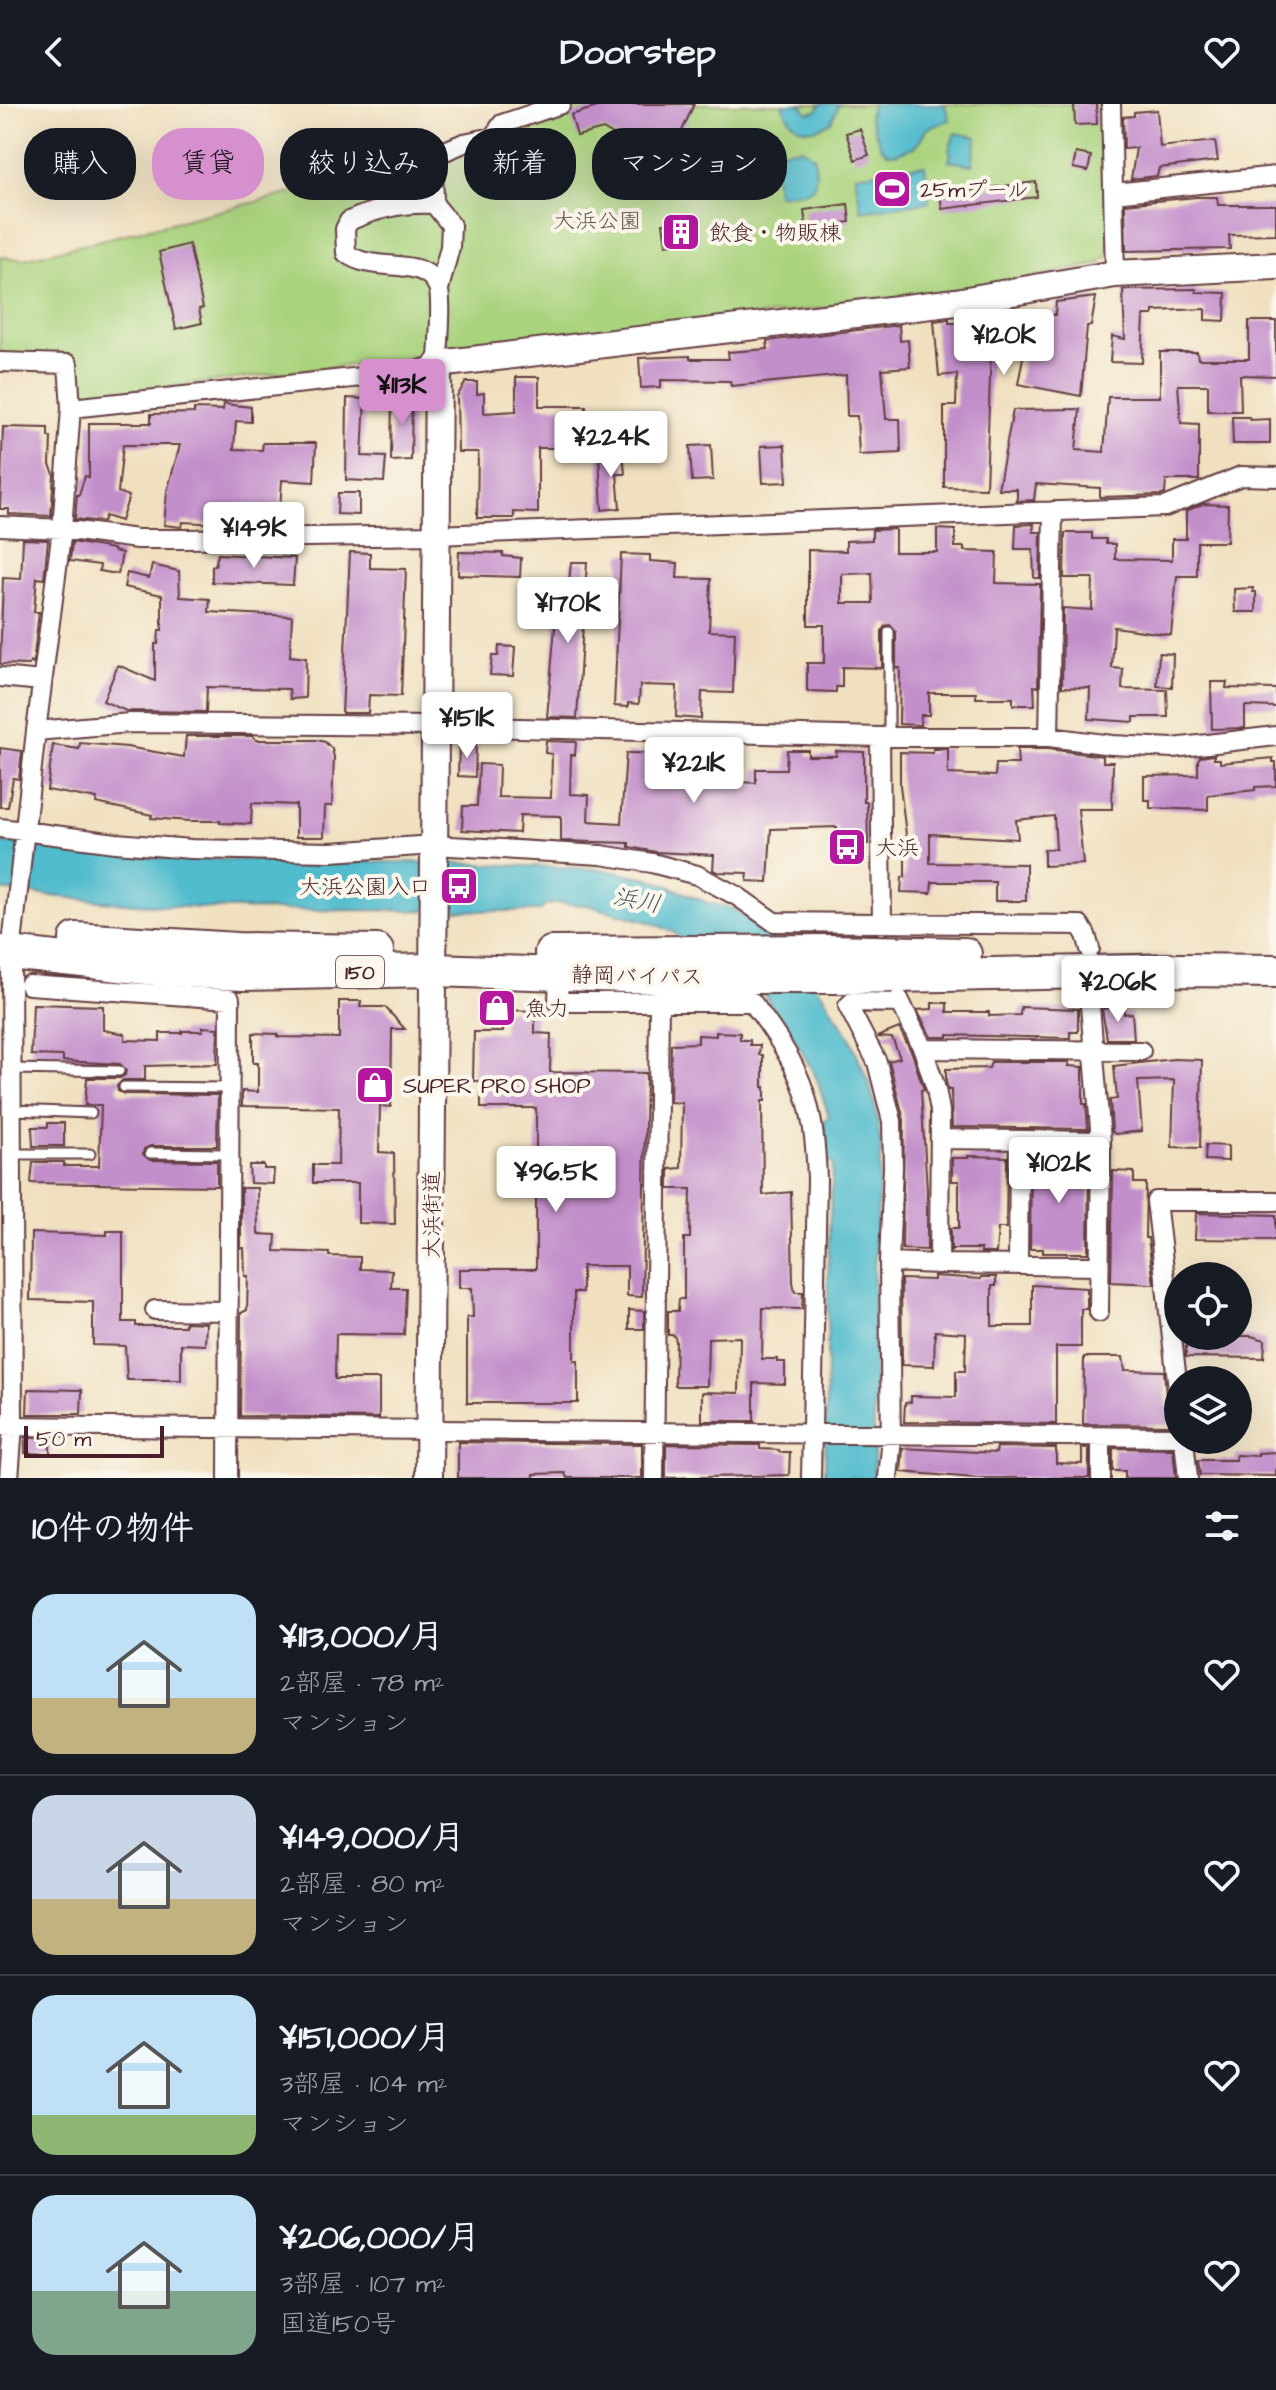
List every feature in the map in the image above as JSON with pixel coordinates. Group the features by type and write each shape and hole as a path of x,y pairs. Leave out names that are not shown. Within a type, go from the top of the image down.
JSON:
{"highway":[{"name":"静岡バイパス","path":"9,934 166,970 243,974 433,949 806,951 984,965"},
{"name":"静岡バイパス","path":"433,949 559,974 828,977 984,965 1182,965 1276,960"},
{"name":"150","path":"984,965 1090,949 1276,950"},
{"name":"150","path":"984,965 1088,981 1276,991"},
{"name":"静岡バイパス","path":"1182,965 1276,971"}],"street":[{"path":"438,364 439,289 450,247 451,225 434,204 433,156 464,143 493,137 502,124 561,104"},
{"path":"1111,104 1115,274"},
{"path":"1114,193 1276,176"},
{"path":"434,204 388,208 349,221 345,229 346,253 366,265 421,270 431,277 439,289"},
{"path":"71,408 418,371 438,364 956,302 1115,274 1276,266"},
{"path":"0,362 68,364 71,408 62,529 26,830 9,934 5,994 12,1110 6,1426 9,1478"},
{"name":"大浜街道","path":"429,1478 438,364"},
{"path":"0,526 62,529 137,539 436,535 1165,507 1241,476 1276,477"},
{"path":"1049,737 1053,511"},
{"path":"0,677 42,681"},
{"path":"36,731 130,723 434,726 884,737 1049,737 1112,745 1173,748 1276,736"},
{"path":"882,925 884,737"},
{"path":"0,828 191,849 331,852 434,848 601,855 652,863 697,875 737,896 774,922 1080,925 1090,949"},
{"path":"559,974 558,1002 752,1002 781,1040 802,1078 815,1139 817,1179 811,1478"},
{"path":"1088,981 1101,1141 1099,1312"},
{"path":"29,985 230,999 228,1478"},
{"path":"888,1478 891,1448 885,1435 892,1121 877,1062 848,1006 852,1002 899,1001 923,1049 936,1089 940,1139 939,1264"},
{"path":"654,1478 659,1002"},
{"path":"923,1049 1141,1051"},
{"path":"940,1139 1101,1141"},
{"path":"1018,1263 1019,1140"},
{"path":"1175,1366 1156,1201 1276,1201"},
{"path":"889,1262 1099,1266"},
{"path":"155,1310 229,1311"},
{"path":"6,1426 1164,1437"},
{"path":"1101,1437 1101,1478"},
{"path":"1185,1454 1188,1478"}],"lane":[{"path":"884,737 889,632"},
{"path":"11,1069 119,1071"},
{"path":"124,1087 229,1088"},
{"path":"12,1110 91,1113"},
{"path":"150,1153 228,1154"},
{"path":"12,1154 90,1154"}],"green space":[{"name":"大浜公園","path":"579,104 1107,104 1109,255 1099,264 950,293 77,398 75,359 0,356 0,257 24,259 280,196 280,200 448,200 448,159 464,154 464,200 576,200 576,128 507,128"}],"water":[{"path":"782,104 801,104 808,113 816,111 821,104 839,104 831,122 807,129 795,125"},
{"path":"872,104 944,104 950,120 926,129 914,147 895,154 887,153 881,147 869,116"},
{"path":"955,133 977,137 972,165 949,161"},
{"path":"802,148 814,156 816,178 811,189 787,194 787,150"},
{"name":"25mプール","path":"925,165 929,202 861,211 855,175"},
{"name":"浜川","path":"0,842 100,854 192,859 458,863 599,869 649,878 708,903 734,909 797,963 821,992 850,1038 875,1106 881,1146 874,1270 874,1478 825,1478 833,1164 829,1162 824,1120 829,1117 817,1079 796,1041 762,992 671,931 587,905 557,903 545,905 540,911 284,910 76,899 0,890"}],"building":[{"path":"607,104 694,104 683,128 592,128 592,132 577,136 571,115"},
{"path":"1074,104 1096,104 1097,124 1075,125"},
{"path":"1157,110 1160,147 1215,141 1218,161 1159,168 1157,176 1131,179 1136,148 1124,149 1123,117 1134,116 1134,112"},
{"path":"860,129 869,155 855,160 846,133"},
{"path":"1076,153 1091,156 1088,171 1073,168"},
{"path":"1036,182 1037,197 942,209 940,194"},
{"path":"1217,197 1218,205 1276,205 1276,234 1229,235 1230,249 1126,251 1125,204"},
{"path":"848,204 850,222 806,228 804,210"},
{"name":"飲食・物販棟","path":"696,219 699,241 666,245 663,223"},
{"path":"189,244 203,308 199,309 202,323 176,329 159,252"},
{"path":"1196,289 1196,292 1226,293 1225,321 1205,320 1205,309 1153,311 1153,315 1144,315 1142,363 1110,362 1112,336 1125,339 1123,290"},
{"path":"1096,297 1091,326 1087,326 1081,396 1018,384 1024,352 991,350 986,488 944,487 944,406 956,406 957,374 939,376 934,321 949,319 949,323 1027,329 1027,315 1055,315 1056,302"},
{"path":"1249,321 1276,321 1276,376 1240,375 1241,411 1208,411 1208,385 1178,385 1181,423 1199,424 1199,480 1166,480 1165,494 1162,495 1100,497 1100,488 1036,484 1034,500 1017,501 1017,489 998,489 1013,410 1080,409 1076,450 1104,452 1108,397 1160,397 1160,352 1197,352 1198,359 1249,359"},
{"path":"899,325 900,341 908,340 910,367 882,369 886,419 900,419 901,453 859,455 857,416 847,416 846,375 731,386 730,381 661,380 661,387 641,388 639,358 690,356 690,359 729,359 728,352 768,349 767,341"},
{"path":"516,377 539,377 539,406 586,406 586,435 561,434 562,448 538,448 538,513 514,512 514,518 477,518 478,452 458,452 457,396 466,382 477,382 477,394 484,393 484,413 516,411"},
{"path":"412,393 411,460 391,461 392,394"},
{"path":"347,398 365,399 362,456 386,457 384,482 346,480"},
{"path":"224,404 251,407 251,422 236,421 234,449 262,450 263,443 316,443 314,482 282,480 280,509 260,507 258,526 183,522 182,527 164,525 167,492 180,445 123,445 118,492 129,496 121,521 105,516 103,522 75,519 77,495 85,476 89,477 89,423 151,423 151,414 194,413 194,409 223,410"},
{"path":"1232,417 1270,419 1270,444 1233,444"},
{"path":"3,427 48,428 48,437 51,437 50,465 54,474 51,516 9,514 9,509 0,509"},
{"path":"711,445 713,480 692,481 690,446"},
{"path":"785,445 787,482 763,483 761,446"},
{"path":"623,451 625,474 617,474 620,508 602,510 599,454"},
{"path":"338,493 359,493 359,515 337,514"},
{"path":"1203,504 1228,505 1227,542 1197,542 1197,576 1177,576 1171,635 1114,627 1112,668 1123,669 1122,689 1167,690 1168,717 1134,717 1134,722 1089,719 1090,688 1062,687 1063,608 1092,610 1093,578 1064,578 1065,533 1092,533 1092,539 1106,539 1106,544 1115,544 1115,559 1172,560 1172,539 1186,539 1186,511"},
{"path":"1034,524 1033,532 1041,532 1040,578 1034,578 1033,549 1015,549 1016,525"},
{"path":"895,529 895,552 937,552 937,529 955,530 955,547 964,547 964,551 997,552 996,583 1040,584 1035,705 1013,705 1013,698 976,698 976,693 929,693 929,715 921,715 920,725 899,724 900,668 896,668 896,632 890,625 882,631 882,668 842,667 842,687 836,687 836,692 807,691 807,663 824,663 824,625 808,625 808,550 846,551 846,541 872,540 872,530","holes":["872,573 873,603 842,603 842,574"]},
{"path":"23,539 48,540 44,579 37,578 34,612 39,612 33,664 0,664 3,578 21,579"},
{"path":"72,542 122,553 118,574 99,571 100,565 70,561"},
{"path":"350,552 370,553 370,568 406,569 401,696 369,695 368,713 342,713"},
{"path":"459,552 503,553 503,556 521,558 520,577 458,575"},
{"path":"218,554 295,558 293,585 212,582 212,566 215,566"},
{"path":"621,554 650,555 650,561 678,563 677,578 711,579 709,631 735,632 733,693 702,692 701,719 676,717 677,686 640,685 639,704 614,706"},
{"path":"571,562 587,562 577,718 547,717 559,582 569,583"},
{"path":"152,565 179,571 180,597 210,599 209,612 292,616 290,656 306,658 305,698 290,699 289,689 207,687 206,712 126,711 103,701 118,665 155,681 155,644 158,644 159,630 162,630 162,595 124,587 127,573 149,578"},
{"path":"1253,588 1256,592 1256,612 1235,612 1234,589"},
{"path":"499,646 515,647 513,676 490,675 492,656 498,656"},
{"path":"1159,653 1173,654 1172,687 1157,686"},
{"path":"1211,682 1227,682 1226,688 1276,689 1276,707 1245,706 1245,728 1212,729"},
{"path":"186,736 253,736 256,740 325,742 332,749 334,757 332,806 325,806 324,837 296,837 296,805 252,803 251,824 220,823 151,818 152,815 96,803 97,799 47,790 53,745 79,749 80,743 127,747 184,757"},
{"path":"546,741 576,742 575,755 571,755 570,794 589,795 588,821 621,823 626,753 723,754 722,781 756,783 756,769 786,769 787,750 808,750 808,756 836,756 836,751 864,752 868,844 837,844 837,827 771,829 768,882 747,881 748,873 713,870 714,855 656,852 629,847 629,843 561,841 561,816 520,815 519,833 462,830 463,806 477,806 479,764 499,765 498,797 551,798 552,754 545,753"},
{"path":"459,744 476,744 475,777 458,776"},
{"path":"0,748 22,751 19,779 13,778 8,807 0,807"},
{"path":"933,749 948,749 948,774 995,776 996,764 1018,764 1017,749 1048,749 1103,756 1103,762 1113,762 1112,809 1078,809 1083,864 1044,866 1044,849 1056,849 1054,816 1016,820 1018,839 930,834 930,863 1026,864 1026,901 995,901 995,882 932,882 931,893 901,892 902,877 905,877 905,851 908,851 900,785 900,752 933,753"},
{"path":"1214,755 1220,763 1273,758 1276,762 1276,786 1208,795 1208,810 1150,808 1150,800 1144,800 1144,776 1198,775 1200,757"},
{"path":"339,1001 361,1001 360,1007 385,1007 405,1029 392,1029 391,1107 380,1106 379,1152 394,1153 395,1224 358,1223 358,1183 313,1183 313,1165 338,1165 339,1108 242,1106 242,1091 258,1092 258,1063 253,1063 253,1033 278,1034 278,1037 339,1038"},
{"path":"932,1003 947,1003 947,1012 989,1012 989,1016 1020,1015 1021,1007 1078,1009 1078,1032 1070,1032 1070,1038 931,1037 917,1010 932,1009"},
{"path":"33,1004 103,1006 103,1030 125,1034 125,1040 160,1041 160,1033 218,1028 217,1064 145,1066 145,1080 123,1080 117,1086 118,1091 124,1094 218,1095 217,1146 150,1146 144,1149 143,1154 150,1160 217,1161 217,1186 31,1183 33,1162 99,1166 101,1105 85,1105 87,1078 120,1078 126,1070 120,1064 63,1061 63,1056 31,1055"},
{"path":"1123,1006 1124,1014 1132,1013 1134,1039 1107,1039 1102,1009"},
{"path":"504,1010 535,1011 535,1033 551,1034 550,1072 646,1073 642,1297 627,1296 627,1266 582,1266 582,1292 574,1292 574,1361 578,1361 578,1403 467,1403 467,1317 473,1317 472,1288 459,1288 459,1269 536,1269 536,1108 481,1108 481,1081 473,1081 474,1032 503,1032"},
{"path":"899,1028 912,1053 924,1090 921,1090 927,1250 902,1249 904,1120 889,1061 900,1058 892,1038 877,1037"},
{"path":"716,1032 740,1033 740,1040 750,1040 750,1045 760,1045 765,1087 765,1101 762,1101 763,1195 791,1192 793,1282 795,1292 803,1292 802,1309 763,1308 762,1359 785,1362 785,1384 754,1383 754,1421 702,1421 702,1392 739,1393 740,1337 708,1338 707,1386 675,1386 676,1341 674,1335 668,1335 668,1311 678,1311 679,1299 684,1299 684,1238 690,1238 691,1189 669,1189 669,1169 681,1168 682,1103 670,1102 671,1044 698,1043 698,1035 716,1036"},
{"path":"1174,1059 1202,1060 1200,1148 1172,1147 1174,1080 1138,1081 1142,1131 1115,1134 1112,1131 1110,1100 1117,1099 1114,1066"},
{"path":"991,1062 1069,1062 1069,1066 1083,1067 1083,1104 1086,1104 1088,1129 952,1127 951,1090 948,1090 946,1069 989,1068"},
{"path":"48,1123 64,1123 64,1146 33,1146 32,1127 48,1127"},
{"path":"1206,1145 1228,1146 1228,1161 1205,1160"},
{"path":"1007,1157 1006,1228 998,1228 996,1253 981,1253 981,1249 952,1249 951,1252 951,1228 959,1228 959,1181 952,1181 952,1158"},
{"path":"1031,1157 1084,1159 1084,1164 1089,1164 1088,1253 1043,1253 1043,1249 1030,1249"},
{"path":"249,1165 274,1169 273,1184 250,1183"},
{"path":"1113,1171 1134,1172 1134,1183 1146,1183 1145,1238 1148,1238 1154,1284 1111,1282"},
{"path":"241,1188 257,1188 258,1234 276,1235 275,1251 360,1257 360,1269 392,1270 391,1288 406,1288 404,1335 336,1334 335,1379 379,1379 379,1418 240,1416 241,1313 247,1310 248,1276 245,1276 244,1248 241,1248"},
{"path":"1196,1213 1276,1215 1276,1240 1195,1239"},
{"path":"107,1231 123,1231 123,1322 136,1322 136,1326 206,1323 205,1345 181,1344 181,1380 127,1380 125,1346 93,1345 93,1302 30,1300 31,1233 107,1235"},
{"path":"934,1276 996,1277 996,1286 992,1286 992,1326 1032,1326 1032,1285 1087,1288 1087,1309 1081,1309 1081,1347 1056,1347 1056,1424 904,1422 905,1403 911,1402 911,1396 956,1397 956,1371 965,1371 966,1333 935,1331 934,1366 902,1365 901,1279 934,1280"},
{"path":"629,1310 644,1311 644,1329 629,1329"},
{"path":"1252,1336 1265,1340 1264,1358 1186,1357 1186,1350 1252,1350"},
{"path":"1084,1357 1123,1357 1125,1370 1164,1371 1164,1425 1083,1424"},
{"path":"28,1389 82,1390 81,1414 27,1414"},
{"path":"25,1438 50,1438 50,1454 25,1453"},
{"path":"458,1442 642,1444 642,1478 567,1478 565,1473 534,1474 534,1478 458,1478"},
{"path":"666,1444 760,1445 760,1449 790,1452 789,1475 666,1478"},
{"path":"997,1447 1056,1448 1056,1463 1082,1464 1082,1448 1089,1448 1089,1478 975,1478 901,1472 903,1448 996,1453"},
{"path":"1113,1448 1164,1449 1164,1454 1174,1454 1176,1478 1125,1478 1125,1471 1113,1471"},
{"path":"1276,1452 1276,1476 1200,1475 1198,1460 1236,1460 1236,1455 1258,1456 1258,1453"}],"place":[{"name":"25mプール","path":"892,189"},
{"name":"飲食・物販棟","path":"681,232"},
{"name":"大浜","path":"847,847"},
{"name":"大浜公園入口","path":"459,886"},
{"name":"魚力","path":"497,1008"},
{"name":"SUPER PRO SHOP","path":"375,1085"}]}
